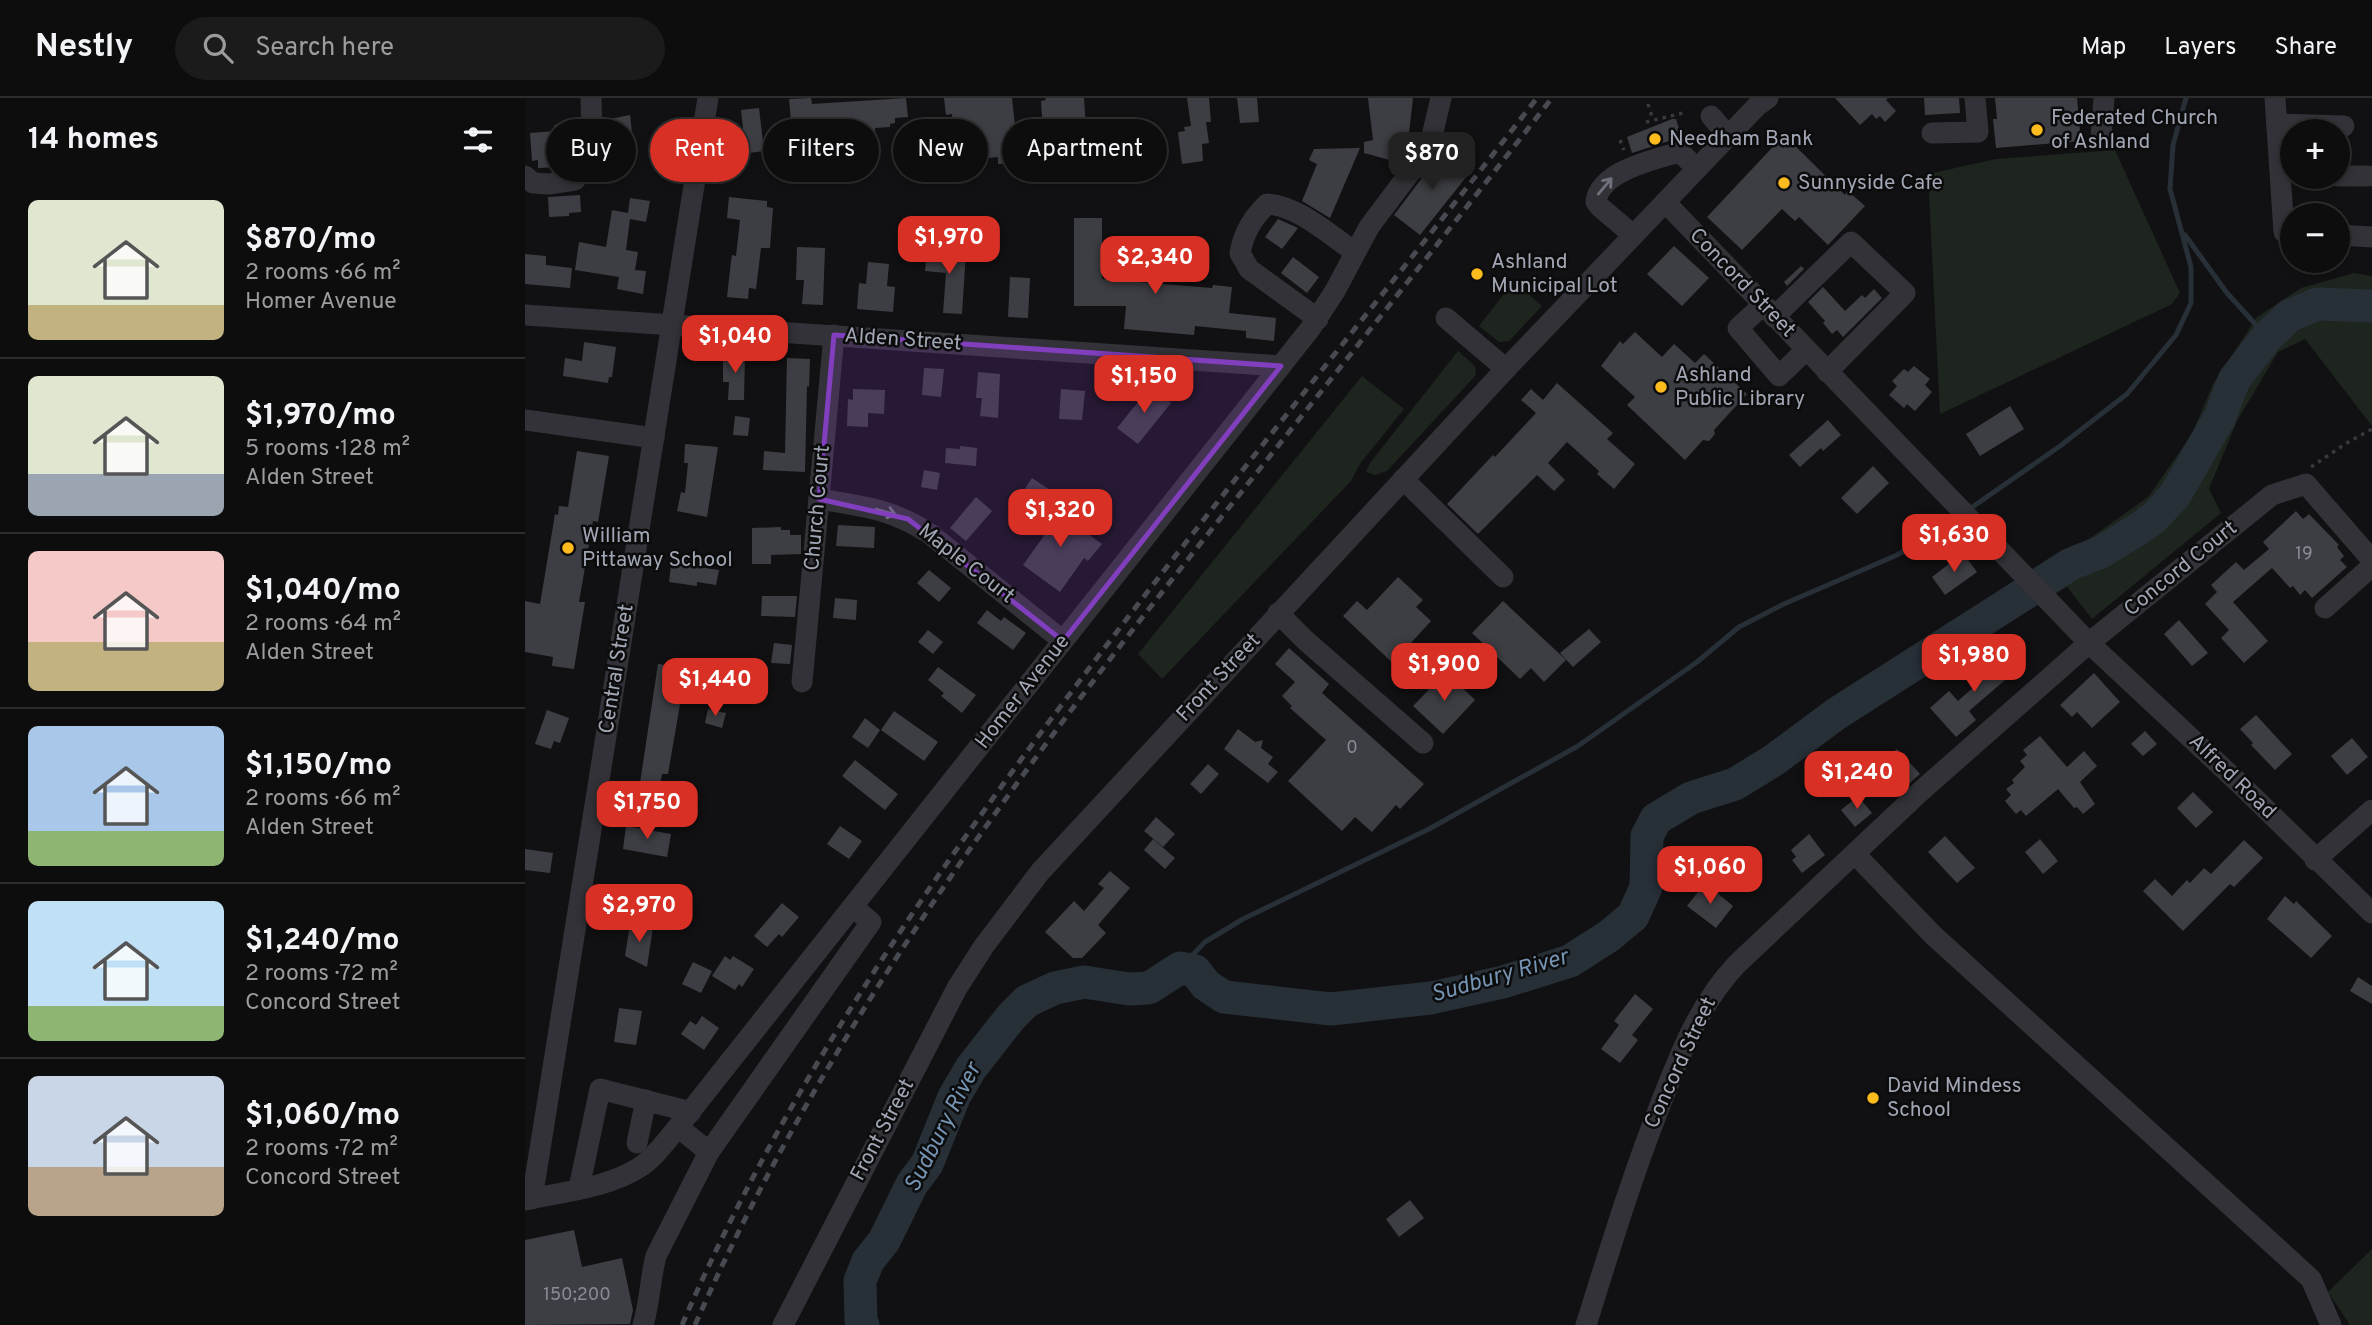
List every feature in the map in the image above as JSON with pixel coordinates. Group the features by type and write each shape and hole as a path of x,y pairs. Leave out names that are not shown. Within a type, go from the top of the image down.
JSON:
{"street":[{"path":"525,176 533,183 549,184 575,180 581,173 590,146 591,98"},
{"name":"Central Street","path":"529,1199 708,98"},
{"name":"Homer Avenue","path":"529,1199 618,1178 639,1168 657,1153 1318,319 1376,216 1424,154 1432,136 1441,98"},
{"path":"1932,133 1978,131 1975,98"},
{"path":"2101,136 2104,98"},
{"path":"2275,98 2280,141"},
{"name":"Front Street","path":"783,1325 957,988 984,946 1048,863 1506,369 1762,101"},
{"path":"1711,116 1728,136"},
{"path":"1633,235 1597,202 1599,191 1605,183 1623,172 1677,153 1683,155 1697,169"},
{"path":"2350,176 2369,176"},
{"name":"Concord Street","path":"1586,1325 1631,1178 1697,1019 1719,983 1921,791 2089,643 1665,202"},
{"path":"1318,319 1249,269 1240,253 1243,237 1254,217 1267,204 1280,205 1355,253"},
{"path":"2350,236 2372,237"},
{"path":"1806,350 1779,376 1738,328 1769,311 1851,242 1905,293 1827,372"},
{"name":"Alden Street","path":"525,315 1281,366"},
{"path":"1446,318 1506,369"},
{"name":"Church Court","path":"802,682 834,335"},
{"path":"525,420 654,438"},
{"path":"1403,480 1503,577"},
{"name":"Concord Court","path":"2089,643 2272,495 2306,484 2372,560"},
{"name":"Maple Court","path":"819,499 881,510 908,519 1063,640"},
{"path":"2325,608 2372,566"},
{"path":"1278,613 1423,743"},
{"name":"Alfred Road","path":"2089,643 2239,783 2372,914"},
{"path":"2315,860 2372,810"},
{"path":"1855,854 1933,935 2311,1279 2331,1325"},
{"path":"643,1325 656,1256 709,1152 871,922 853,907"},
{"path":"579,1188 600,1089 646,1100 684,1120 709,1152"},
{"path":"637,1143 646,1100"}],"path":[{"path":"1648,104 1653,120"},
{"path":"1646,122 1683,113"},
{"path":"2303,473 2372,429"}],"highlighted area":[{"path":"834,335 1281,366 1063,641 908,519 819,499"}],"shaded area":[{"path":"2115,150 2180,293 2172,304 1940,414 1928,174 1996,159"},
{"path":"2354,273 2372,276 2372,426 2305,339 2278,352 2237,421 2209,489 2221,513 2092,619 2051,566 2148,497 2192,434 2213,384 2257,317 2301,288"},
{"path":"1514,281 1542,306 1509,341 1499,342 1479,326"},
{"path":"1458,351 1475,366 1476,375 1387,471 1375,475 1366,472 1370,463"},
{"path":"1362,376 1404,409 1360,464 1351,481 1162,679 1138,654"},
{"path":"2372,1249 2372,1325 2350,1325 2328,1292"}],"building":[{"path":"811,98 812,104 906,98 908,117 895,118 890,127 879,128 879,119 791,119 789,99"},
{"path":"944,98 1012,98 1014,119 1002,119 1002,164 998,164 998,157 988,158 988,119 952,119 952,114 946,115"},
{"path":"1045,98 1084,98 1085,119 1042,119 1041,101 1046,100"},
{"path":"1187,98 1209,98 1211,122 1206,122 1209,143 1202,144 1203,161 1182,164 1178,132 1191,126"},
{"path":"1237,98 1257,98 1259,122 1240,123"},
{"path":"1368,98 1413,98 1408,142 1397,162 1364,153 1364,142 1373,140"},
{"path":"1835,98 1888,98 1886,100 1896,111 1885,122 1880,116 1876,119 1872,114 1860,125"},
{"path":"1924,98 1959,98 1960,113 1925,115"},
{"name":"Federated Church of Ashland","path":"1995,98 2077,98 2081,141 1996,148 1993,119 1997,119"},
{"path":"759,108 763,151 749,153 749,119 742,119 741,110"},
{"path":"630,115 630,119 610,119"},
{"name":"Needham Bank","path":"1676,119 1683,141 1672,140 1632,153 1627,137"},
{"path":"546,132 546,168 538,168 538,160 532,161 530,133"},
{"path":"1784,135 1845,195 1848,191 1865,206 1828,245 1799,217 1795,221 1782,209 1742,250 1707,217"},
{"path":"1360,148 1330,218 1302,201 1317,164 1309,160 1314,149"},
{"path":"1443,150 1471,171 1420,235 1394,215"},
{"path":"580,195 581,212 549,217 548,197"},
{"path":"729,197 767,201 767,207 773,208 770,248 761,248 756,289 749,288 748,299 727,297 740,220 727,218"},
{"path":"630,198 650,201 646,222 630,219 626,250 638,252 635,270 646,271 643,294 617,289 619,277 575,270 579,242 606,247 612,210 628,213"},
{"path":"1074,218 1102,218 1102,279 1212,288 1213,285 1232,287 1229,313 1276,318 1274,341 1246,338 1246,331 1195,326 1194,335 1124,329 1126,306 1074,306"},
{"path":"1278,219 1298,228 1282,249 1265,237"},
{"path":"1674,246 1709,278 1682,306 1647,274"},
{"path":"797,247 825,248 823,305 802,304 804,280 796,280"},
{"path":"927,249 966,252 962,314 943,313 946,273 925,271"},
{"path":"525,254 546,256 546,265 572,268 570,288 525,284"},
{"path":"1293,257 1319,277 1307,293 1281,273"},
{"path":"868,262 889,264 887,286 895,287 893,312 857,309 859,283 866,284"},
{"path":"1801,266 1804,269 1787,286 1784,282"},
{"path":"1010,277 1030,278 1028,318 1008,317"},
{"path":"1823,287 1845,311 1862,295 1865,298 1874,289 1882,298 1843,337 1837,330 1832,334 1823,323 1825,321 1808,302"},
{"path":"1635,332 1662,357 1674,344 1695,363 1704,354 1747,394 1714,430 1715,434 1709,441 1703,440 1685,460 1627,405 1635,397 1601,366 1620,341 1623,344"},
{"path":"584,342 616,347 612,377 609,377 608,383 563,376 565,358 582,361"},
{"path":"723,353 745,354 744,400 728,400 729,382 723,382"},
{"path":"787,358 810,359 805,472 763,470 764,451 785,453"},
{"path":"1914,366 1930,379 1925,385 1932,392 1915,411 1907,404 1904,408 1889,395 1897,386 1892,381 1904,369 1908,372"},
{"path":"924,368 944,369 941,397 922,395"},
{"path":"978,372 1000,374 998,418 980,416 982,398 976,398"},
{"path":"1557,383 1613,433 1607,439 1635,464 1614,489 1597,474 1599,471 1567,442 1548,463 1565,480 1554,491 1537,475 1478,534 1447,504 1536,413 1521,400 1531,389 1543,400"},
{"path":"1151,386 1171,403 1138,444 1117,428"},
{"path":"853,389 885,390 884,414 868,413 868,427 847,426 848,399 853,400"},
{"path":"1061,389 1085,391 1082,420 1059,419"},
{"path":"2010,406 2024,429 1980,456 1966,434"},
{"path":"735,416 750,418 748,436 733,435"},
{"path":"1828,420 1841,435 1800,467 1789,455"},
{"path":"685,444 718,447 707,517 677,511 681,492 685,493 688,463 684,463"},
{"path":"960,446 977,448 976,466 945,463 946,448 960,449"},
{"path":"577,451 609,456 598,522 593,521 579,602 585,602 574,669 552,666 553,657 525,652 525,601 540,604 555,514 558,515 559,506 568,507"},
{"path":"1873,466 1889,483 1857,514 1841,498"},
{"path":"924,470 940,473 937,490 921,487"},
{"path":"1032,478 1050,490 1041,506 1022,493"},
{"path":"976,497 992,511 966,541 950,528"},
{"path":"1049,506 1102,544 1088,561 1084,558 1060,592 1023,565 1046,533 1035,524"},
{"path":"2296,511 2303,519 2309,514 2339,545 2337,547 2344,556 2340,560 2347,567 2312,598 2305,590 2300,595 2293,586 2290,588 2272,568 2233,602 2268,641 2244,663 2221,638 2229,630 2205,604 2217,592 2211,585 2236,562 2244,570 2269,549 2263,542"},
{"path":"838,525 875,527 874,548 836,546"},
{"path":"781,527 781,530 790,530 790,535 801,535 801,554 771,555 771,564 752,564 752,528"},
{"path":"1963,553 1977,572 1945,595 1932,577"},
{"path":"672,557 700,561 699,567 719,570 716,585 697,582 697,586 669,582"},
{"path":"929,570 951,588 939,602 917,583"},
{"path":"1398,577 1423,600 1416,607 1431,621 1409,645 1416,653 1399,669 1343,616 1357,601 1367,610"},
{"path":"762,596 797,596 795,617 761,616"},
{"path":"835,598 857,600 856,620 833,618"},
{"path":"1503,601 1566,660 1544,682 1531,668 1520,679 1472,633"},
{"path":"987,610 1001,621 1004,617 1026,633 1013,650 977,623"},
{"path":"2179,620 2208,653 2192,666 2164,634"},
{"path":"1589,629 1601,642 1573,667 1560,653"},
{"path":"928,630 943,642 933,654 918,642"},
{"path":"774,643 792,645 790,664 771,663"},
{"path":"1289,648 1329,684 1322,693 1424,784 1400,809 1396,805 1372,832 1355,817 1342,831 1288,781 1326,740 1290,708 1292,706 1282,696 1295,682 1275,664"},
{"path":"2000,648 2018,669 1969,711 1976,720 1956,737 1930,708 1949,691 1958,701 1985,677 1977,668"},
{"path":"658,664 700,669 698,689 683,687 668,774 662,774 658,799 638,796"},
{"path":"938,667 976,695 962,713 941,696 944,693 928,680"},
{"path":"1446,672 1475,700 1443,734 1413,706"},
{"path":"2094,673 2120,702 2092,728 2077,712 2072,717 2060,705"},
{"path":"708,709 726,713 722,728 705,723"},
{"path":"547,710 569,718 560,743 554,741 551,749 535,744"},
{"path":"894,711 938,742 924,761 881,730"},
{"path":"2256,715 2292,754 2275,770 2240,729"},
{"path":"865,718 880,730 868,748 852,737"},
{"path":"1238,729 1255,742 1263,740 1261,748 1273,757 1268,764 1278,772 1268,783 1224,749"},
{"path":"2145,731 2157,744 2143,756 2131,744"},
{"path":"2040,736 2067,767 2084,751 2097,766 2080,782 2095,804 2083,814 2077,807 2074,808 2058,789 2026,816 2021,810 2016,814 2005,801 2011,795 2006,789 2014,783 2012,780 2025,767 2020,761 2027,755 2023,750"},
{"path":"2352,738 2368,757 2347,775 2331,756"},
{"path":"1897,749 1920,774 1897,794 1882,778 1893,768 1886,759"},
{"path":"855,760 898,794 885,810 842,776"},
{"path":"1208,764 1219,774 1201,794 1190,784"},
{"path":"2193,792 2213,812 2196,828 2177,808"},
{"path":"1858,796 1872,813 1855,827 1841,810"},
{"path":"1156,817 1175,834 1163,847 1144,831"},
{"path":"626,826 671,834 667,857 623,849"},
{"path":"840,826 862,841 849,859 827,844"},
{"path":"1809,834 1825,855 1802,873 1792,860 1796,857 1791,850"},
{"path":"1945,836 1975,868 1957,883 1928,852"},
{"path":"1153,839 1175,858 1165,869 1144,850"},
{"path":"2040,839 2058,861 2043,874 2025,852"},
{"path":"2244,840 2263,858 2234,887 2230,884 2183,931 2143,891 2155,879 2172,896 2187,880 2190,883 2204,868 2211,874"},
{"path":"525,849 553,853 550,873 525,870"},
{"path":"1110,871 1130,888 1098,925 1106,933 1082,958 1073,958 1045,932 1074,901 1084,911 1104,888 1098,884"},
{"path":"1705,883 1733,906 1716,928 1687,906"},
{"path":"2285,896 2294,904 2296,901 2332,936 2311,958 2267,919"},
{"path":"782,903 799,917 782,937 779,934 767,947 754,936"},
{"path":"630,924 653,927 647,967 625,956"},
{"path":"725,956 730,960 733,956 754,969 742,987 739,984 735,990 712,976"},
{"path":"693,962 712,971 701,993 682,984"},
{"path":"2358,977 2372,986 2372,1004 2350,991"},
{"path":"1635,994 1653,1009 1632,1035 1638,1040 1620,1063 1601,1049 1619,1025 1614,1021"},
{"path":"619,1008 642,1011 636,1045 614,1042"},
{"path":"702,1016 719,1028 704,1050 681,1034 690,1021 696,1025"},
{"path":"1410,1200 1424,1218 1399,1237 1386,1219"},
{"path":"574,1230 582,1267 622,1258 633,1310 630,1324 525,1325 525,1240"}],"waterway":[{"path":"1968,510 2060,446 2127,394 2176,335 2191,303 2191,267 2170,189 2173,145 2186,98"},
{"path":"2185,235 2227,293 2267,337"},
{"name":"Sudbury River","path":"863,1325 860,1281 868,1261 884,1241 912,1184 927,1164 954,1097 971,1068 1027,1001 1055,988 1084,982 1129,989 1149,988 1180,968 1195,971 1206,985 1224,997 1331,1009 1431,998 1503,982 1570,961 1609,936 1633,916 1646,887 1647,836 1656,819 1691,798 1735,784 1774,760 1836,714 2071,564 2101,552 2137,530 2155,517 2175,495 2220,417 2234,380 2267,337 2289,316 2317,304 2372,306"},
{"path":"1180,968 1205,942 1243,919 1429,829 1578,746 1697,662 1739,627 1784,604 1897,555 1960,515"}],"railway":[{"path":"682,1325 721,1240 810,1076 858,996 962,841 1129,616 1537,98"},
{"path":"695,1325 748,1212 808,1103 872,996 940,892 1012,791 1162,592 1552,98"}],"place":[{"name":"Federated Church of Ashland","path":"2037,130"},
{"name":"Needham Bank","path":"1655,139"},
{"name":"Sunnyside Cafe","path":"1784,183"},
{"name":"Ashland Municipal Lot","path":"1477,274"},
{"name":"Ashland Public Library","path":"1661,387"},
{"name":"William Pittaway School","path":"568,548"},
{"name":"David Mindess School","path":"1873,1098"}]}
